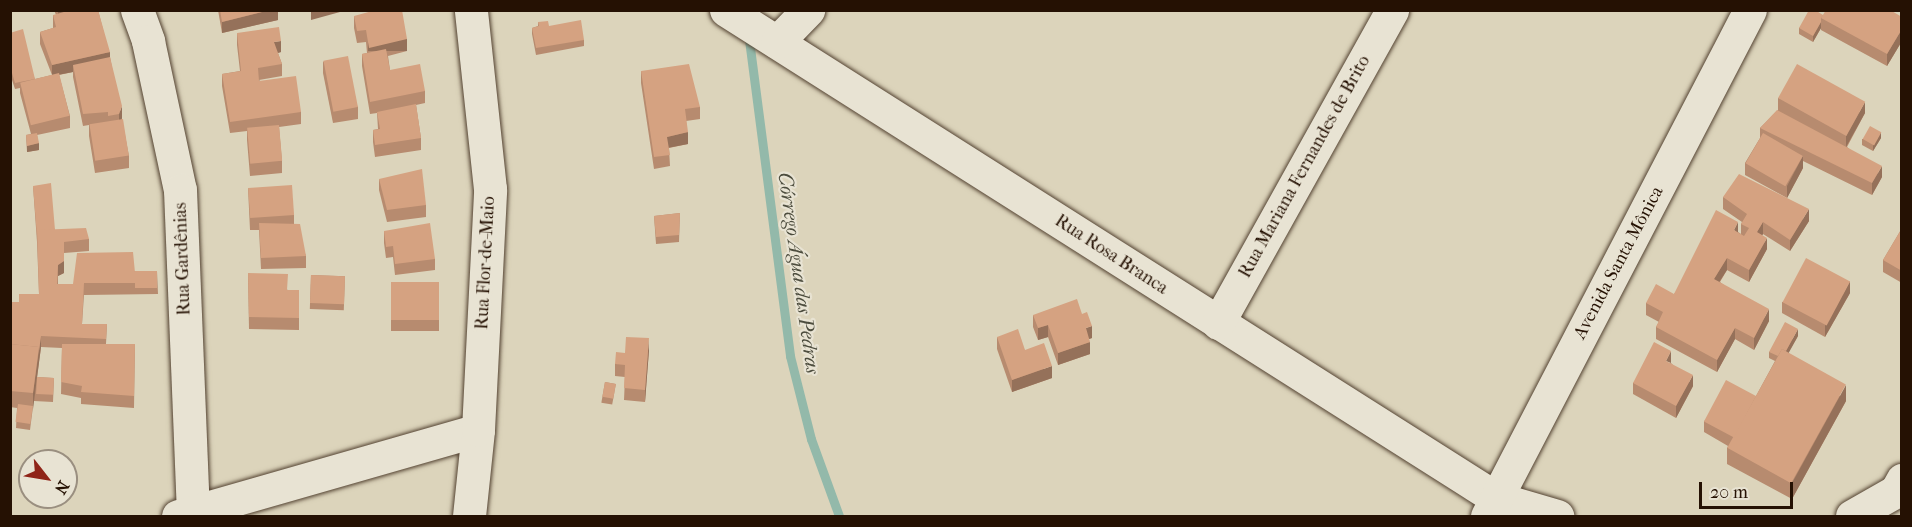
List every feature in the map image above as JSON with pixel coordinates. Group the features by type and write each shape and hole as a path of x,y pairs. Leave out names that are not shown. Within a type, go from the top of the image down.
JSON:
{"street":[{"name":"Rua Gardênias","path":"137,10 148,41 180,190 185,514"},
{"name":"Rua Flor-de-Maio","path":"470,516 478,430 490,189 471,10"},
{"name":"Rua Rosa Branca","path":"726,10 1218,323 1492,507 1557,516"},
{"path":"777,42 808,10"},
{"name":"Rua Mariana Fernandes de Brito","path":"1218,323 1392,10"},
{"name":"Avenida Santa Mônica","path":"1492,507 1750,10"},
{"path":"185,514 478,430"},
{"path":"1852,516 1896,490 1902,480"}],"building":[{"path":"71,10 98,10 110,52 52,65 40,32 56,27 53,15"},
{"path":"220,10 270,10 222,22"},
{"path":"376,10 402,10 407,39 369,48 366,30 357,31 354,16"},
{"path":"1809,10 1815,10 1823,15 1813,36 1799,28"},
{"path":"1826,10 1890,10 1902,17 1902,29 1887,54 1821,18"},
{"path":"581,20 584,40 536,48 532,28 539,26 538,22 548,21 549,26"},
{"path":"279,27 281,41 274,42 282,64 258,68 259,81 296,76 301,112 230,122 222,74 241,71 237,33"},
{"path":"23,29 35,79 15,83 12,73 10,74 10,33"},
{"path":"386,49 390,70 420,64 425,91 370,102 362,54"},
{"path":"348,56 358,107 333,112 323,61"},
{"path":"110,57 122,106 119,114 108,116 108,112 83,114 73,65"},
{"path":"689,64 700,107 685,109 688,132 667,137 670,155 654,157 641,71"},
{"path":"1797,64 1865,102 1846,136 1778,98"},
{"path":"59,73 70,116 31,125 20,83"},
{"path":"416,104 421,138 375,145 373,130 380,129 377,112"},
{"path":"1777,110 1882,166 1872,183 1760,128"},
{"path":"123,119 129,156 95,161 89,124"},
{"path":"279,125 282,161 250,164 247,128"},
{"path":"1870,126 1881,132 1874,145 1863,139"},
{"path":"37,133 39,143 27,146 26,135"},
{"path":"1763,133 1803,156 1785,186 1746,163"},
{"path":"422,169 426,205 387,210 379,179"},
{"path":"1739,174 1809,209 1790,240 1763,222 1757,232 1767,238 1749,270 1727,258 1714,279 1769,309 1754,338 1735,328 1717,360 1656,327 1663,312 1646,303 1656,284 1674,294 1716,210 1738,222 1734,230 1744,236 1749,228 1741,224 1747,214 1723,197"},
{"path":"51,183 55,230 37,230 37,236 33,186"},
{"path":"292,185 294,215 250,218 248,188"},
{"path":"680,213 679,235 656,237 654,216"},
{"path":"259,223 300,224 306,256 261,258"},
{"path":"430,223 435,259 395,264 393,246 386,247 384,231"},
{"path":"86,228 89,239 64,242 64,261 58,265 57,284 73,284 77,253 133,252 136,283 84,283 82,324 107,324 106,339 41,336 39,351 39,347 10,344 10,302 19,302 19,294 39,294 37,230"},
{"path":"1902,228 1902,271 1883,260"},
{"path":"1806,258 1850,281 1827,326 1783,302"},
{"path":"135,271 157,271 157,288 135,288"},
{"path":"248,273 288,274 287,290 299,290 299,318 249,317"},
{"path":"311,275 345,276 344,304 310,303"},
{"path":"391,282 439,282 439,320 391,320"},
{"path":"1077,299 1082,314 1087,312 1092,326 1086,328 1090,342 1058,353 1048,325 1038,328 1033,315"},
{"path":"1785,322 1798,329 1786,351 1782,349 1778,356 1769,352"},
{"path":"1018,329 1025,350 1044,343 1052,366 1012,380 997,337"},
{"path":"626,337 649,338 645,390 624,388 625,365 615,364 616,352 625,353"},
{"path":"1654,342 1671,351 1666,361 1693,375 1676,406 1633,383"},
{"path":"10,344 39,347 33,393 10,391"},
{"path":"62,344 135,344 134,396 81,392 82,386 61,382"},
{"path":"1782,349 1846,384 1791,483 1727,448"},
{"path":"37,377 54,378 53,395 36,394"},
{"path":"1726,380 1756,396 1734,437 1704,421"},
{"path":"605,382 616,384 613,399 602,397"},
{"path":"18,404 33,406 30,424 15,422"}],"waterway":[{"name":"Córrego Água das Pedras","path":"748,32 790,356 811,439 839,516"}]}
